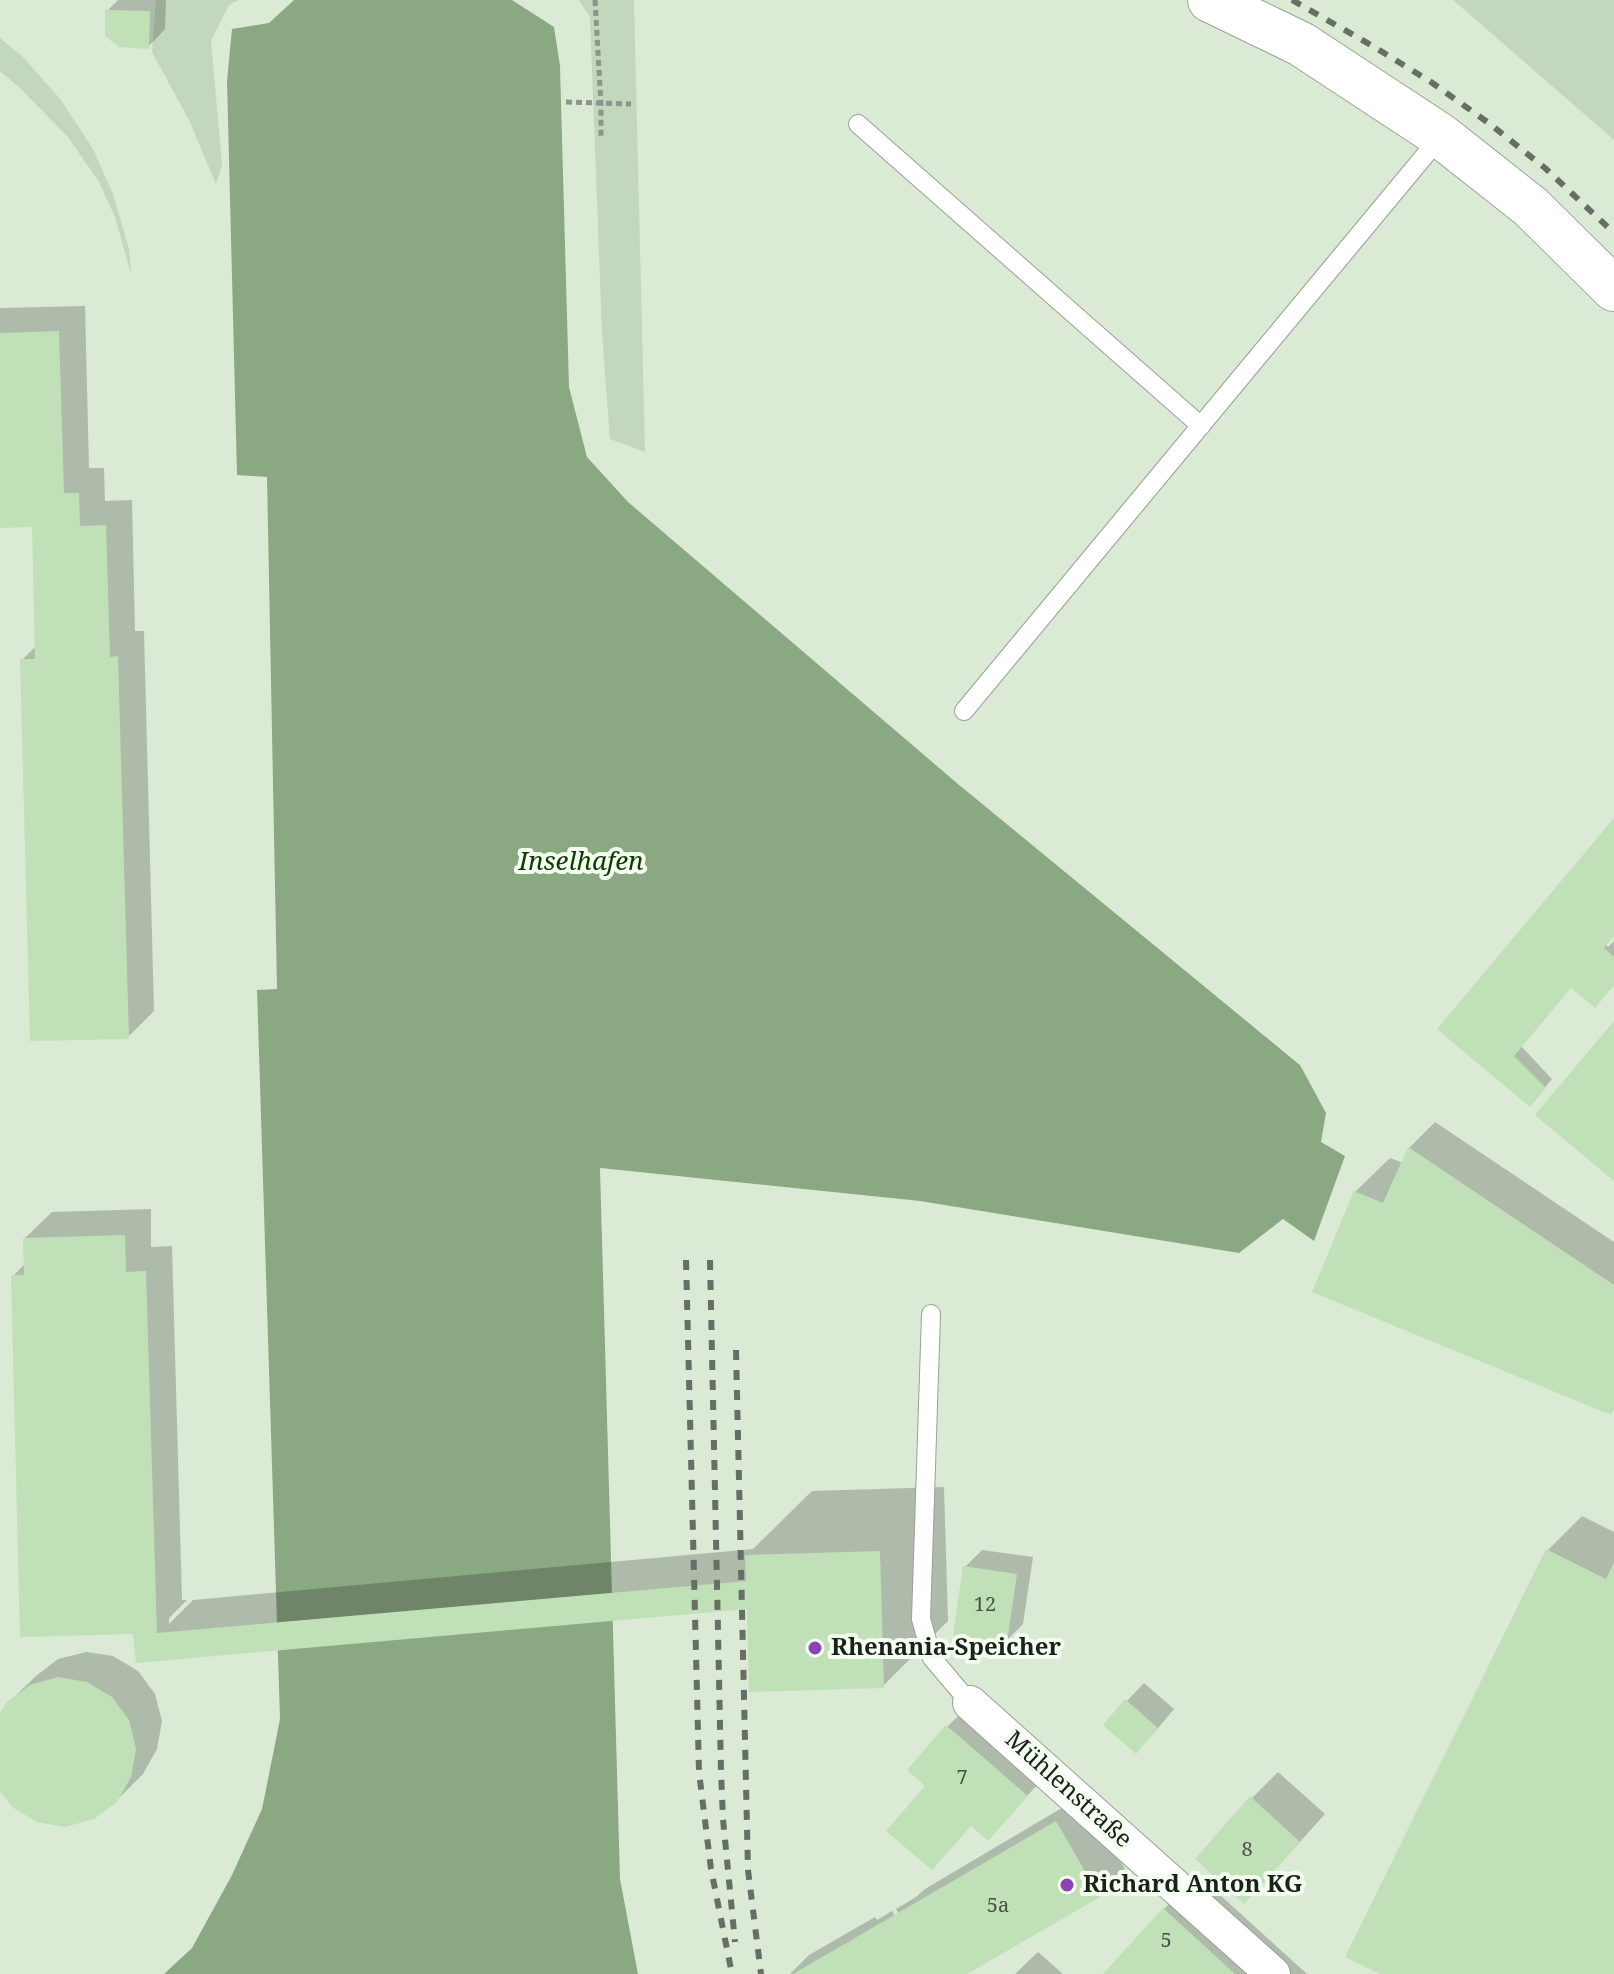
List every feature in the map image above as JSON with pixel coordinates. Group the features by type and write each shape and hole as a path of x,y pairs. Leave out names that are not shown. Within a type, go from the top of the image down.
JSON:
{"street":[{"path":"1210,0 1301,44 1441,136 1531,207 1614,289"},
{"name":"Mühlenstraße","path":"970,1703 1273,1974"}],"lane":[{"path":"858,124 1201,426"},
{"path":"964,711 1441,136"},
{"path":"931,1314 921,1619 932,1658 970,1703"}],"path":[{"path":"595,0 601,137"},
{"path":"566,102 631,104"}],"shaded area":[{"path":"0,0 294,0 269,23 233,29 227,81 237,475 267,477 277,989 257,990 280,1719 262,1809 232,1875 192,1948 164,1974 0,1974"},
{"path":"156,0 239,0 229,5 211,41 222,165 216,184 189,120 152,52"},
{"path":"512,0 1453,0 1614,140 1614,1974 638,1974 620,1879 600,1168 920,1201 1239,1253 1283,1219 1314,1241 1321,1143 1300,1064 958,784 628,502 587,457 569,387 560,66"},
{"path":"579,0 634,0 645,452 610,439 602,333 590,17"},
{"path":"1453,0 1614,0 1614,140"},
{"path":"0,38 23,57 61,100 93,149 113,194 129,249 131,274 115,217 99,182 68,137 0,71"}],"water":[{"name":"Inselhafen","path":"294,0 512,0 554,27 560,66 569,387 587,457 628,502 958,784 1300,1065 1326,1113 1321,1142 1345,1156 1314,1241 1283,1219 1239,1253 920,1201 600,1168 620,1879 638,1974 164,1974 192,1948 232,1875 262,1809 280,1719 257,990 277,989 267,477 237,475 227,81 232,29 269,23"}],"building":[{"path":"105,10 150,11 149,49 119,47 105,36"},
{"path":"59,331 64,493 79,493 80,526 106,525 110,657 118,656 129,1039 30,1041 20,659 35,659 32,527 0,528 0,333"},
{"path":"1614,818 1614,936 1604,948 1614,957 1614,985 1595,1008 1571,988 1514,1056 1546,1088 1530,1107 1437,1029"},
{"path":"1614,1021 1614,1181 1535,1115"},
{"path":"1408,1147 1614,1285 1614,1408 1611,1415 1312,1292 1354,1191 1383,1203"},
{"path":"125,1235 126,1272 146,1271 157,1633 746,1581 745,1555 880,1551 884,1688 749,1692 747,1609 136,1663 133,1634 20,1637 11,1275 24,1275 23,1238"},
{"path":"1546,1549 1606,1579 1614,1562 1614,1974 1380,1974 1345,1957"},
{"path":"963,1566 1017,1574 1007,1643 953,1635"},
{"path":"58,1677 87,1682 112,1697 129,1720 136,1749 131,1777 117,1802 94,1819 65,1827 37,1822 12,1807 0,1791 0,1713 7,1702 30,1685"},
{"path":"1125,1699 1158,1728 1136,1754 1103,1725"},
{"path":"946,1725 1028,1796 988,1841 971,1826 932,1870 886,1831 925,1786 907,1770"},
{"path":"1250,1796 1300,1842 1244,1904 1195,1859"},
{"path":"1056,1821 1100,1897 967,1974 793,1974"},
{"path":"1163,1908 1235,1974 1103,1974"}],"railway":[{"path":"1292,0 1431,82 1490,124 1545,168 1614,233"},
{"path":"686,1260 699,1772 711,1869 732,1974"},
{"path":"710,1260 721,1771 735,1942"},
{"path":"736,1350 748,1870 761,1974"}],"place":[{"name":"Rhenania-Speicher","path":"815,1648"},
{"name":"Richard Anton KG","path":"1067,1885"}]}
